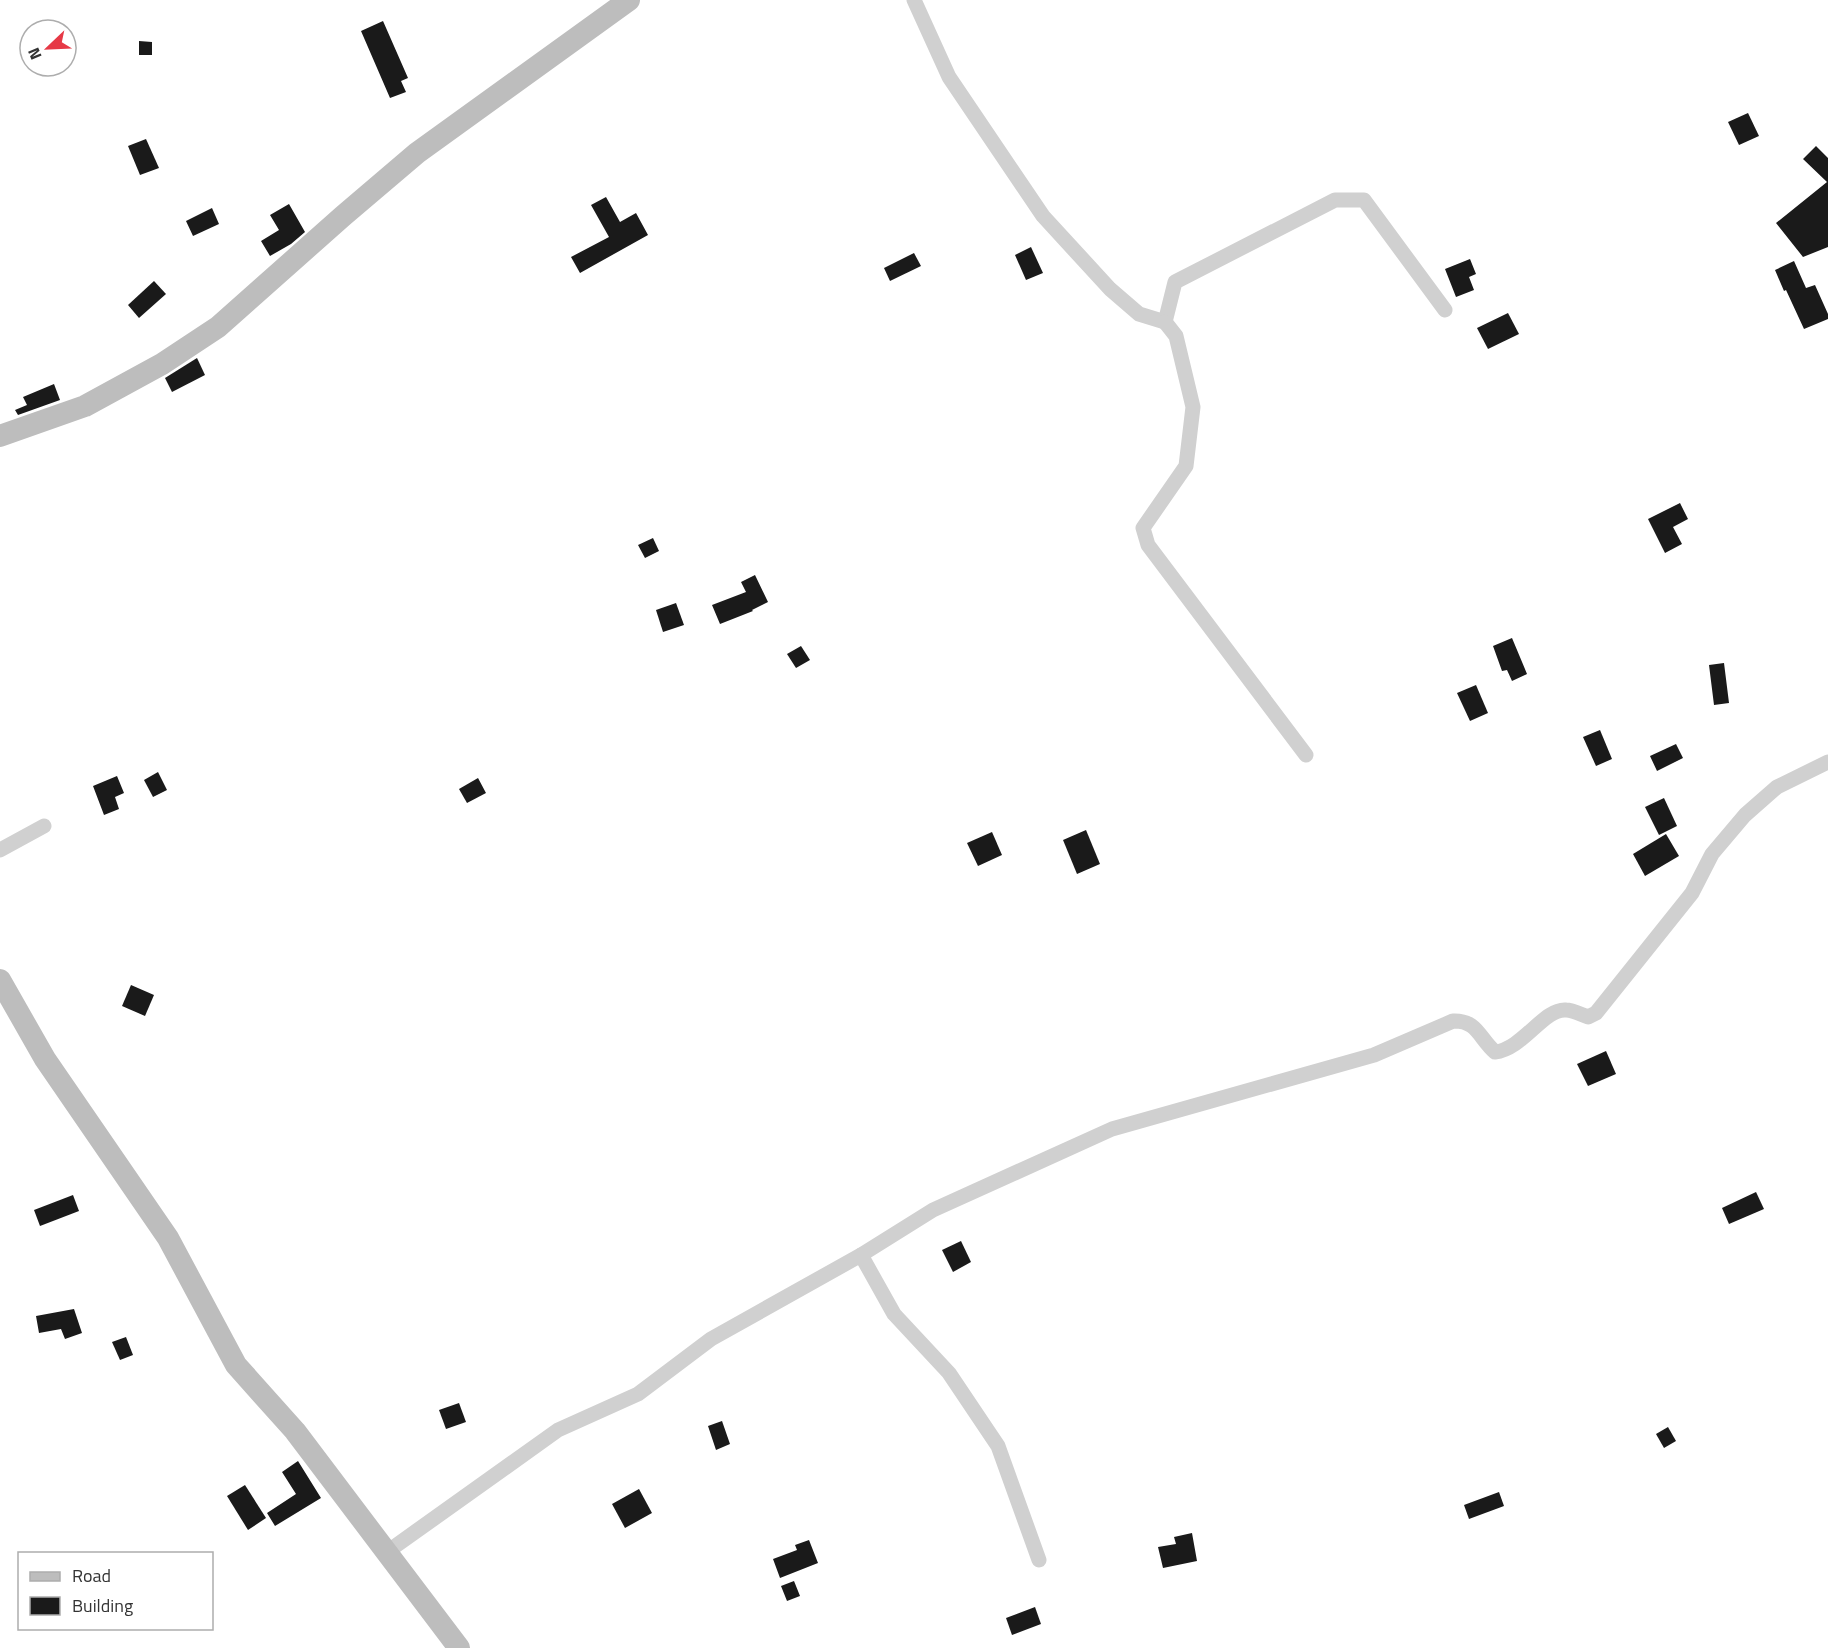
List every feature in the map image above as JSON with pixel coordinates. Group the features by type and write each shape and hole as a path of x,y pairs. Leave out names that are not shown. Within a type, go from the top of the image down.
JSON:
{"street":[{"path":"0,436 85,406 162,364 218,327 417,153 629,0"},
{"path":"914,0 949,76 1043,216 1110,290 1139,314 1165,322 1176,336 1193,407 1186,465 1143,528 1148,545 1306,755"},
{"path":"1165,322 1175,282 1335,200 1364,200 1445,310"},
{"path":"387,1552 558,1430 638,1394 711,1339 861,1255 933,1210 1112,1129 1374,1055 1453,1021 1463,1020 1475,1027 1495,1052 1502,1051 1526,1037 1547,1017 1556,1012 1566,1009 1588,1017 1596,1013 1692,894 1712,854 1745,815 1778,787 1828,762"},
{"path":"0,850 44,826"},
{"path":"0,980 45,1059 168,1238 236,1365 295,1431 459,1648"},
{"path":"861,1255 894,1314 949,1373 998,1446 1039,1560"}],"building":[{"path":"383,21 408,78 401,81 406,92 390,98 361,31"},
{"path":"139,41 152,42 152,55 139,55"},
{"path":"1748,113 1759,136 1739,145 1728,122"},
{"path":"146,139 159,168 140,175 128,146"},
{"path":"1816,146 1828,158 1828,247 1803,257 1776,223 1827,182 1803,159"},
{"path":"606,197 620,222 636,213 648,235 580,273 571,257 609,237 591,205"},
{"path":"289,204 305,232 291,244 270,256 261,241 279,230 270,215"},
{"path":"212,208 219,224 193,236 186,221"},
{"path":"1031,247 1043,273 1026,280 1015,255"},
{"path":"914,253 921,266 890,281 884,268"},
{"path":"1470,259 1476,274 1469,277 1474,290 1456,297 1445,269"},
{"path":"1794,261 1806,288 1815,285 1828,314 1828,319 1804,329 1775,270"},
{"path":"154,281 166,294 139,318 128,305"},
{"path":"1508,313 1519,334 1488,349 1477,328"},
{"path":"197,358 205,375 172,392 165,378"},
{"path":"54,384 60,400 18,415 15,410 27,405 23,397"},
{"path":"1680,503 1688,519 1673,527 1682,544 1665,553 1648,519"},
{"path":"653,538 659,551 645,558 638,545"},
{"path":"755,575 768,602 753,611 720,624 712,605 746,592 741,582"},
{"path":"676,603 684,625 663,632 656,610"},
{"path":"1512,638 1527,674 1512,681 1507,670 1502,671 1493,646"},
{"path":"801,646 810,660 796,668 787,654"},
{"path":"1724,663 1729,703 1714,705 1709,665"},
{"path":"1476,685 1488,713 1470,721 1457,693"},
{"path":"1600,730 1612,759 1596,766 1583,737"},
{"path":"1676,744 1683,758 1657,771 1650,756"},
{"path":"158,772 167,790 153,797 144,780"},
{"path":"117,776 124,793 115,797 119,809 104,815 93,786"},
{"path":"478,778 486,793 467,803 459,789"},
{"path":"1664,798 1677,826 1659,835 1645,807"},
{"path":"1086,830 1100,864 1077,874 1063,840"},
{"path":"992,832 1002,855 978,866 967,843"},
{"path":"1666,834 1679,856 1645,876 1633,854"},
{"path":"131,985 154,995 145,1016 122,1006"},
{"path":"1606,1051 1616,1074 1588,1086 1577,1064"},
{"path":"1756,1192 1764,1209 1729,1224 1722,1208"},
{"path":"73,1195 79,1211 40,1226 34,1210"},
{"path":"961,1241 971,1262 953,1272 942,1250"},
{"path":"74,1309 82,1333 65,1339 61,1329 39,1333 36,1316"},
{"path":"126,1337 133,1355 120,1360 112,1342"},
{"path":"459,1403 466,1422 446,1429 439,1410"},
{"path":"722,1421 730,1444 716,1450 708,1426"},
{"path":"1668,1427 1676,1441 1664,1448 1656,1434"},
{"path":"298,1461 321,1498 275,1526 267,1513 296,1494 282,1472"},
{"path":"245,1485 266,1518 248,1530 227,1496"},
{"path":"639,1489 652,1513 625,1528 612,1504"},
{"path":"1499,1492 1504,1506 1469,1519 1464,1505"},
{"path":"1192,1533 1197,1561 1163,1568 1158,1547 1176,1544 1174,1537"},
{"path":"809,1540 818,1563 780,1578 773,1559 797,1550 795,1545"},
{"path":"794,1581 800,1596 787,1601 781,1586"},
{"path":"1035,1607 1041,1624 1012,1635 1006,1618"}]}
